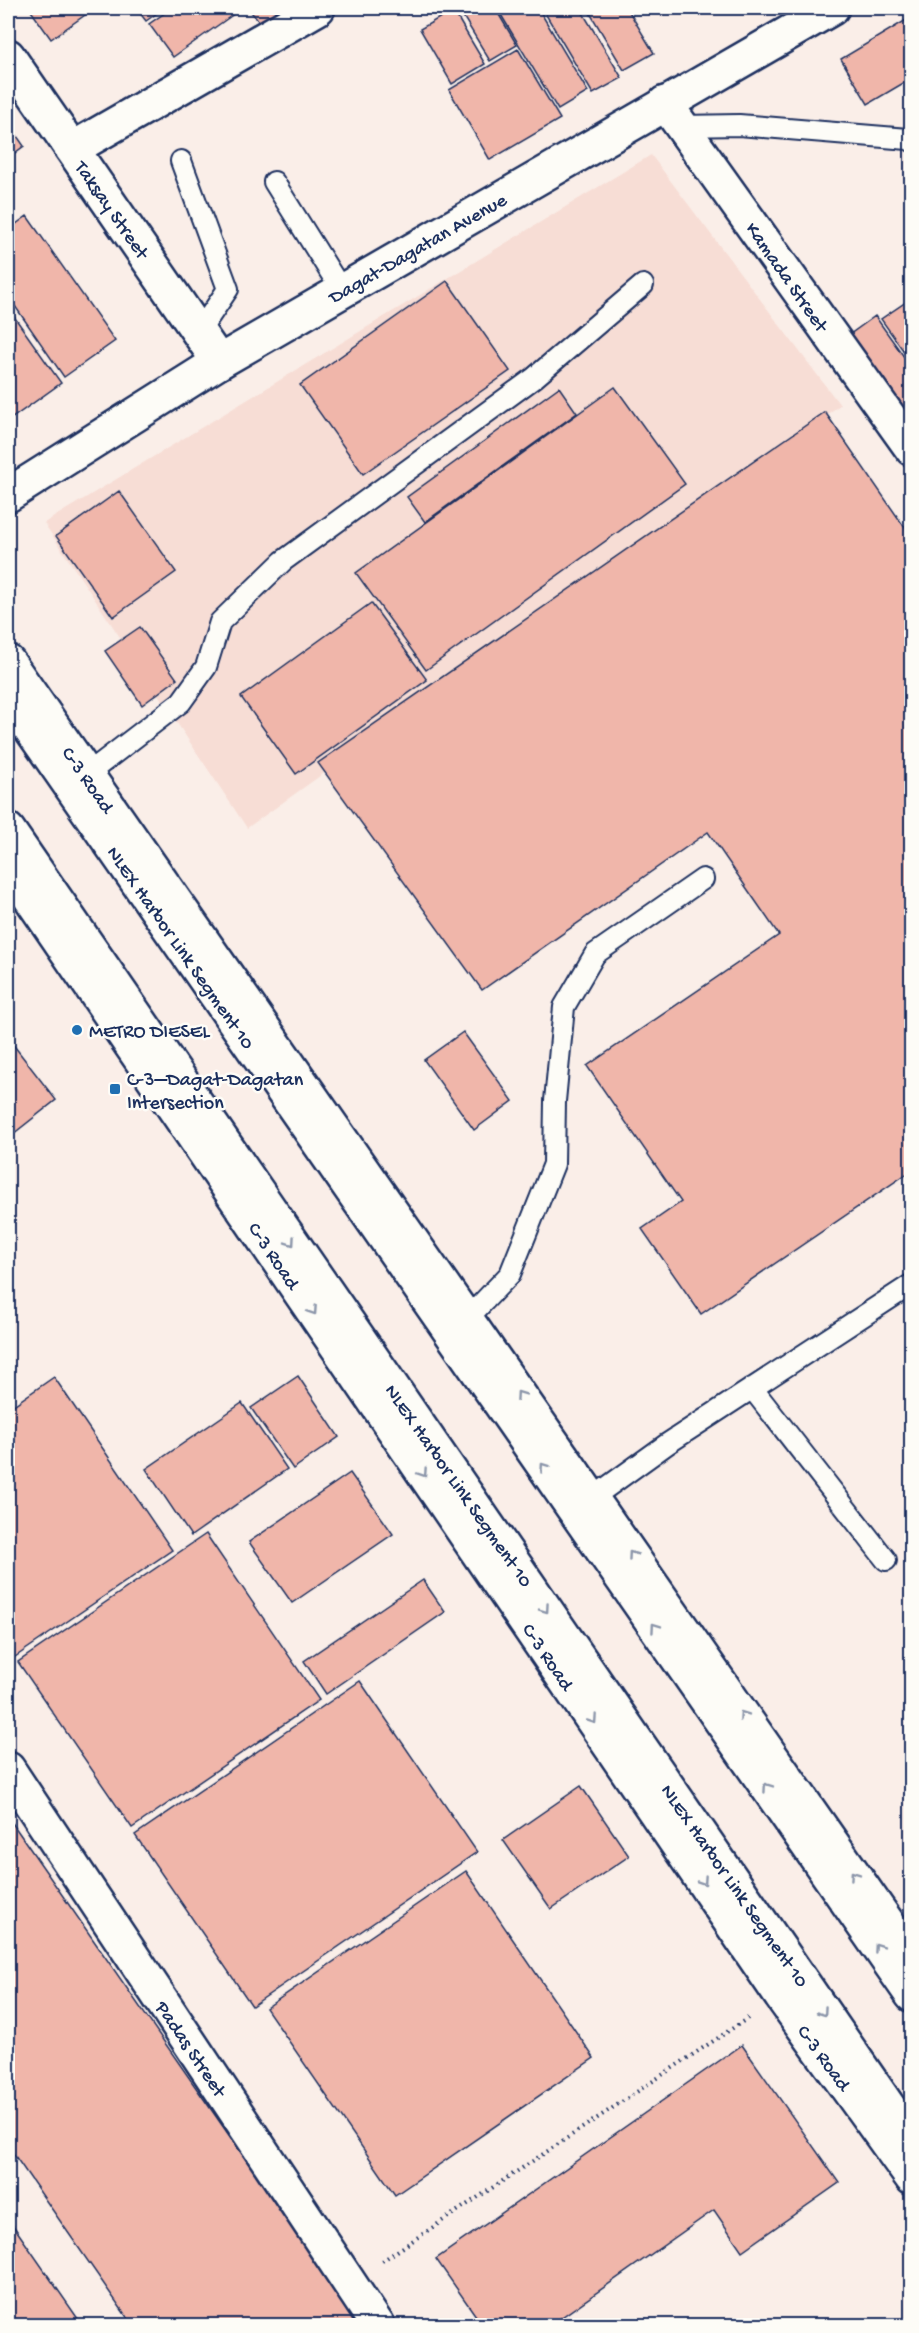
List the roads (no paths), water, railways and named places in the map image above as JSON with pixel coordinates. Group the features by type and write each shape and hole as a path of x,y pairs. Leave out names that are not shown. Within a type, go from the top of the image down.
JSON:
{"main road":[{"path":"72,149 318,8"},
{"name":"Dagat-Dagatan Avenue","path":"8,495 219,362 342,291 673,114 832,8"},
{"name":"Taksay Street","path":"8,56 219,362"},
{"name":"Kamada Street","path":"673,114 912,449"},
{"name":"C-3 Road","path":"8,662 912,1958"},
{"name":"NLEX Harbor Link Segment 10","path":"8,696 912,1995"},
{"name":"NLEX Harbor Link Segment 10","path":"8,830 912,2140"},
{"name":"C-3 Road","path":"8,864 781,1996 912,2178"},
{"name":"Padas Street","path":"8,1769 348,2284 378,2325"}],"lane":[{"path":"673,114 739,125 910,139"},
{"path":"181,161 228,289 199,332"},
{"path":"274,182 342,291"},
{"path":"86,775 181,702 206,667 220,622 282,561 534,378 644,285"},
{"path":"467,1319 510,1274 554,1164 555,1101 564,1007 595,954 703,879"},
{"path":"592,1498 667,1444 912,1284"},
{"path":"752,1388 886,1560"}],"place":[{"name":"METRO DIESEL","path":"77,1030"},
{"name":"C-3–Dagat-Dagatan Intersection","path":"115,1089"}]}
